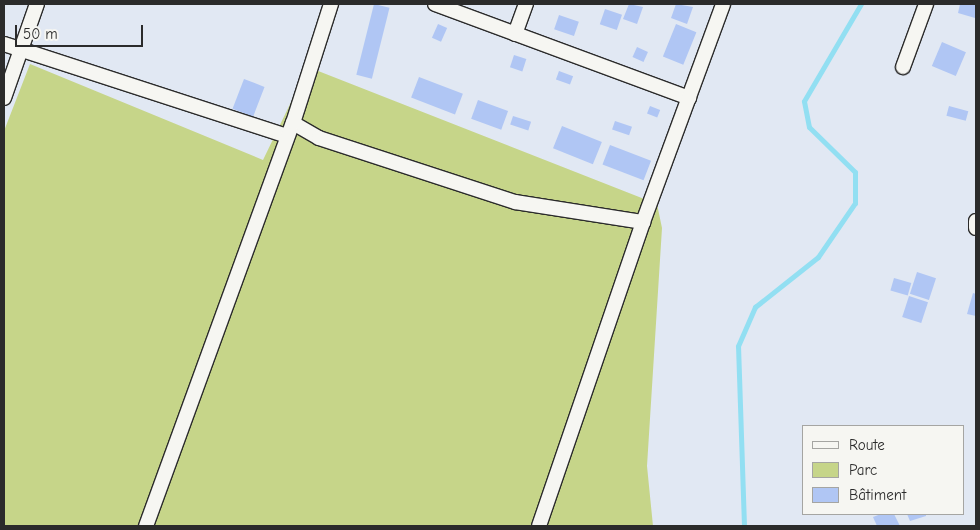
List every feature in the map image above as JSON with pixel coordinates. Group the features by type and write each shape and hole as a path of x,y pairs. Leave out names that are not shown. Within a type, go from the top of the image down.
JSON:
{"street":[{"path":"4,98 37,4"},
{"path":"146,526 290,129 332,4"},
{"path":"435,4 689,98"},
{"path":"515,34 526,4"},
{"path":"539,526 643,222 723,4"},
{"path":"904,67 926,4"},
{"path":"4,44 290,129 515,202 643,222"},
{"path":"976,221 976,228"}],"green space":[{"path":"30,64 263,160 308,67 657,204 662,228 647,466 653,526 4,526 4,131"}],"building":[{"path":"374,4 390,8 372,79 356,75"},
{"path":"629,4 643,7 637,24 623,19"},
{"path":"676,4 693,7 687,24 671,18"},
{"path":"960,4 976,4 975,18 958,13"},
{"path":"605,9 622,15 617,30 600,24"},
{"path":"559,15 579,22 574,36 554,29"},
{"path":"438,24 447,28 441,42 432,38"},
{"path":"676,24 696,32 683,65 663,56"},
{"path":"942,42 966,52 956,76 932,66"},
{"path":"637,47 648,52 643,62 633,57"},
{"path":"514,55 526,59 522,71 510,67"},
{"path":"559,71 573,76 570,85 556,79"},
{"path":"419,77 463,94 455,114 411,98"},
{"path":"244,79 265,87 253,117 233,109"},
{"path":"478,100 508,111 501,130 471,119"},
{"path":"650,106 660,110 657,118 647,113"},
{"path":"949,106 968,111 966,121 946,116"},
{"path":"513,116 531,122 528,130 510,125"},
{"path":"615,121 632,127 629,135 612,130"},
{"path":"562,126 602,142 593,164 553,148"},
{"path":"610,145 651,161 644,180 602,165"},
{"path":"917,272 936,278 929,300 910,294"},
{"path":"894,278 911,283 908,295 890,290"},
{"path":"973,293 976,294 976,316 967,314"},
{"path":"909,296 928,302 921,323 902,317"},
{"path":"894,515 900,526 877,526 873,517"},
{"path":"907,515 926,515 926,516 910,521"}],"waterway":[{"path":"744,526 738,346 755,307 818,257 855,203 855,172 809,127 804,101 861,4"}]}
